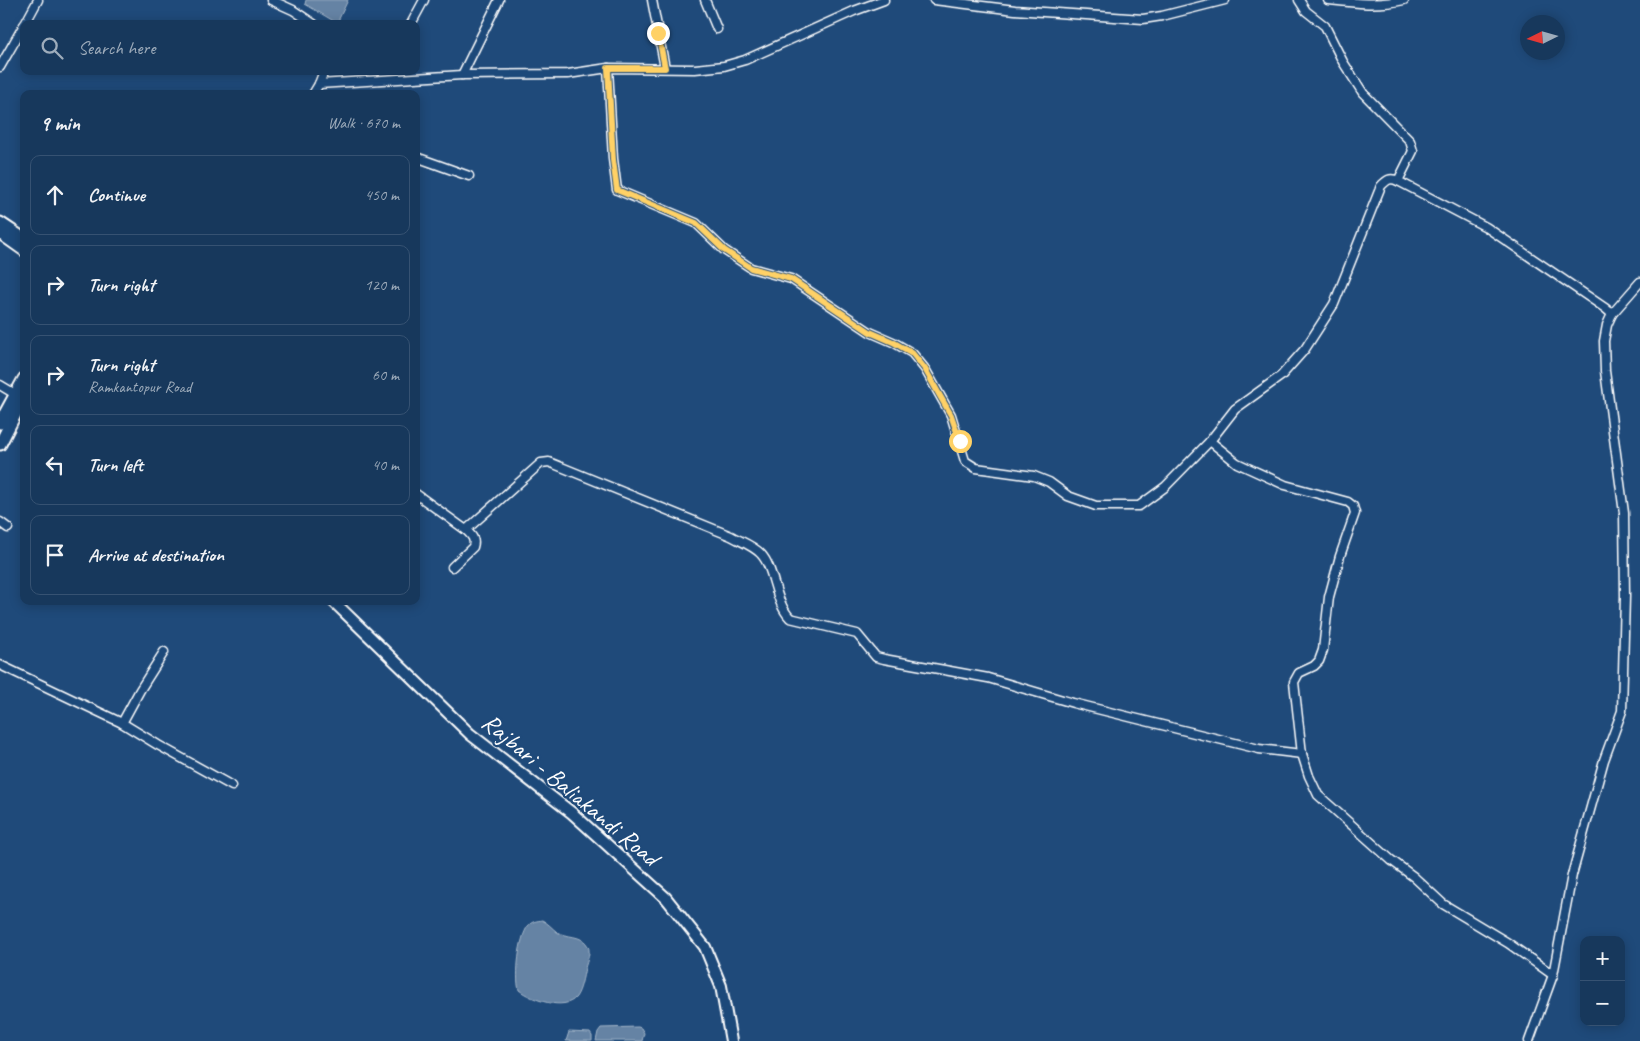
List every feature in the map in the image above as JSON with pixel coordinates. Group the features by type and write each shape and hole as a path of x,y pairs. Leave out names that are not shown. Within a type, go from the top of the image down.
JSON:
{"main road":[{"path":"0,223 20,236"},
{"path":"0,233 20,247"},
{"path":"0,423 19,396"},
{"path":"0,444 19,396"},
{"name":"Rajbari - Baliakandi Road","path":"337,605 470,734 572,813 666,898 705,948 721,986 730,1041"}],"street":[{"path":"26,20 38,0"},
{"path":"271,0 293,10 308,20"},
{"path":"413,20 424,0"},
{"path":"462,75 500,0"},
{"path":"652,0 665,68"},
{"path":"705,0 717,29"},
{"path":"320,84 462,75 568,74 608,68 705,68 724,66 745,60 854,11 884,0"},
{"path":"934,0 1015,10 1143,19 1225,0"},
{"path":"1299,0 1306,11 1325,26 1343,62 1363,93 1410,141 1413,151 1398,181"},
{"path":"1328,0 1354,4 1380,4 1404,0"},
{"path":"0,67 20,31"},
{"path":"608,68 613,160 617,190 696,223 724,250 751,268 791,279 870,332 912,353 925,369 951,415 965,461 971,465 976,468 1034,476 1049,482 1068,496 1096,506 1139,506 1165,487 1210,441 1235,409 1280,376 1305,350 1334,304 1381,186 1389,179 1398,181 1486,227 1612,314"},
{"path":"316,90 323,75"},
{"path":"383,80 385,75"},
{"path":"420,158 469,176"},
{"path":"1530,1041 1553,975 1572,875 1604,760 1622,710 1625,596 1624,513 1605,371 1604,341 1612,314 1640,282"},
{"path":"0,385 19,396"},
{"path":"1210,441 1237,463 1261,474 1285,484 1348,502 1353,506 1355,514 1340,556 1329,597 1319,660 1314,666 1299,673 1294,682 1302,754 1318,795 1390,860 1414,877 1443,904 1508,943 1553,975"},
{"path":"466,530 541,463 549,462 731,536 754,549 766,561 781,606 790,618 857,634 876,657 988,678 1073,703 1259,749 1302,754"},
{"path":"420,497 466,530 474,539 473,547 452,567"},
{"path":"0,522 8,528"},
{"path":"122,723 164,652"},
{"path":"0,665 122,723 232,786"}],"water":[{"path":"306,0 348,0 338,20 332,20 305,4"},
{"path":"542,920 561,934 582,940 589,948 578,994 571,1001 564,1004 539,1000 519,990 518,967 522,939 530,924"},
{"path":"638,1027 644,1033 642,1041 596,1041 601,1028"},
{"path":"569,1032 590,1033 592,1041 566,1041"}],"route":[{"path":"658,33 665,68 608,68 613,160 617,190 696,223 724,250 751,268 791,279 870,332 912,353 925,369 951,415 960,441"}]}
